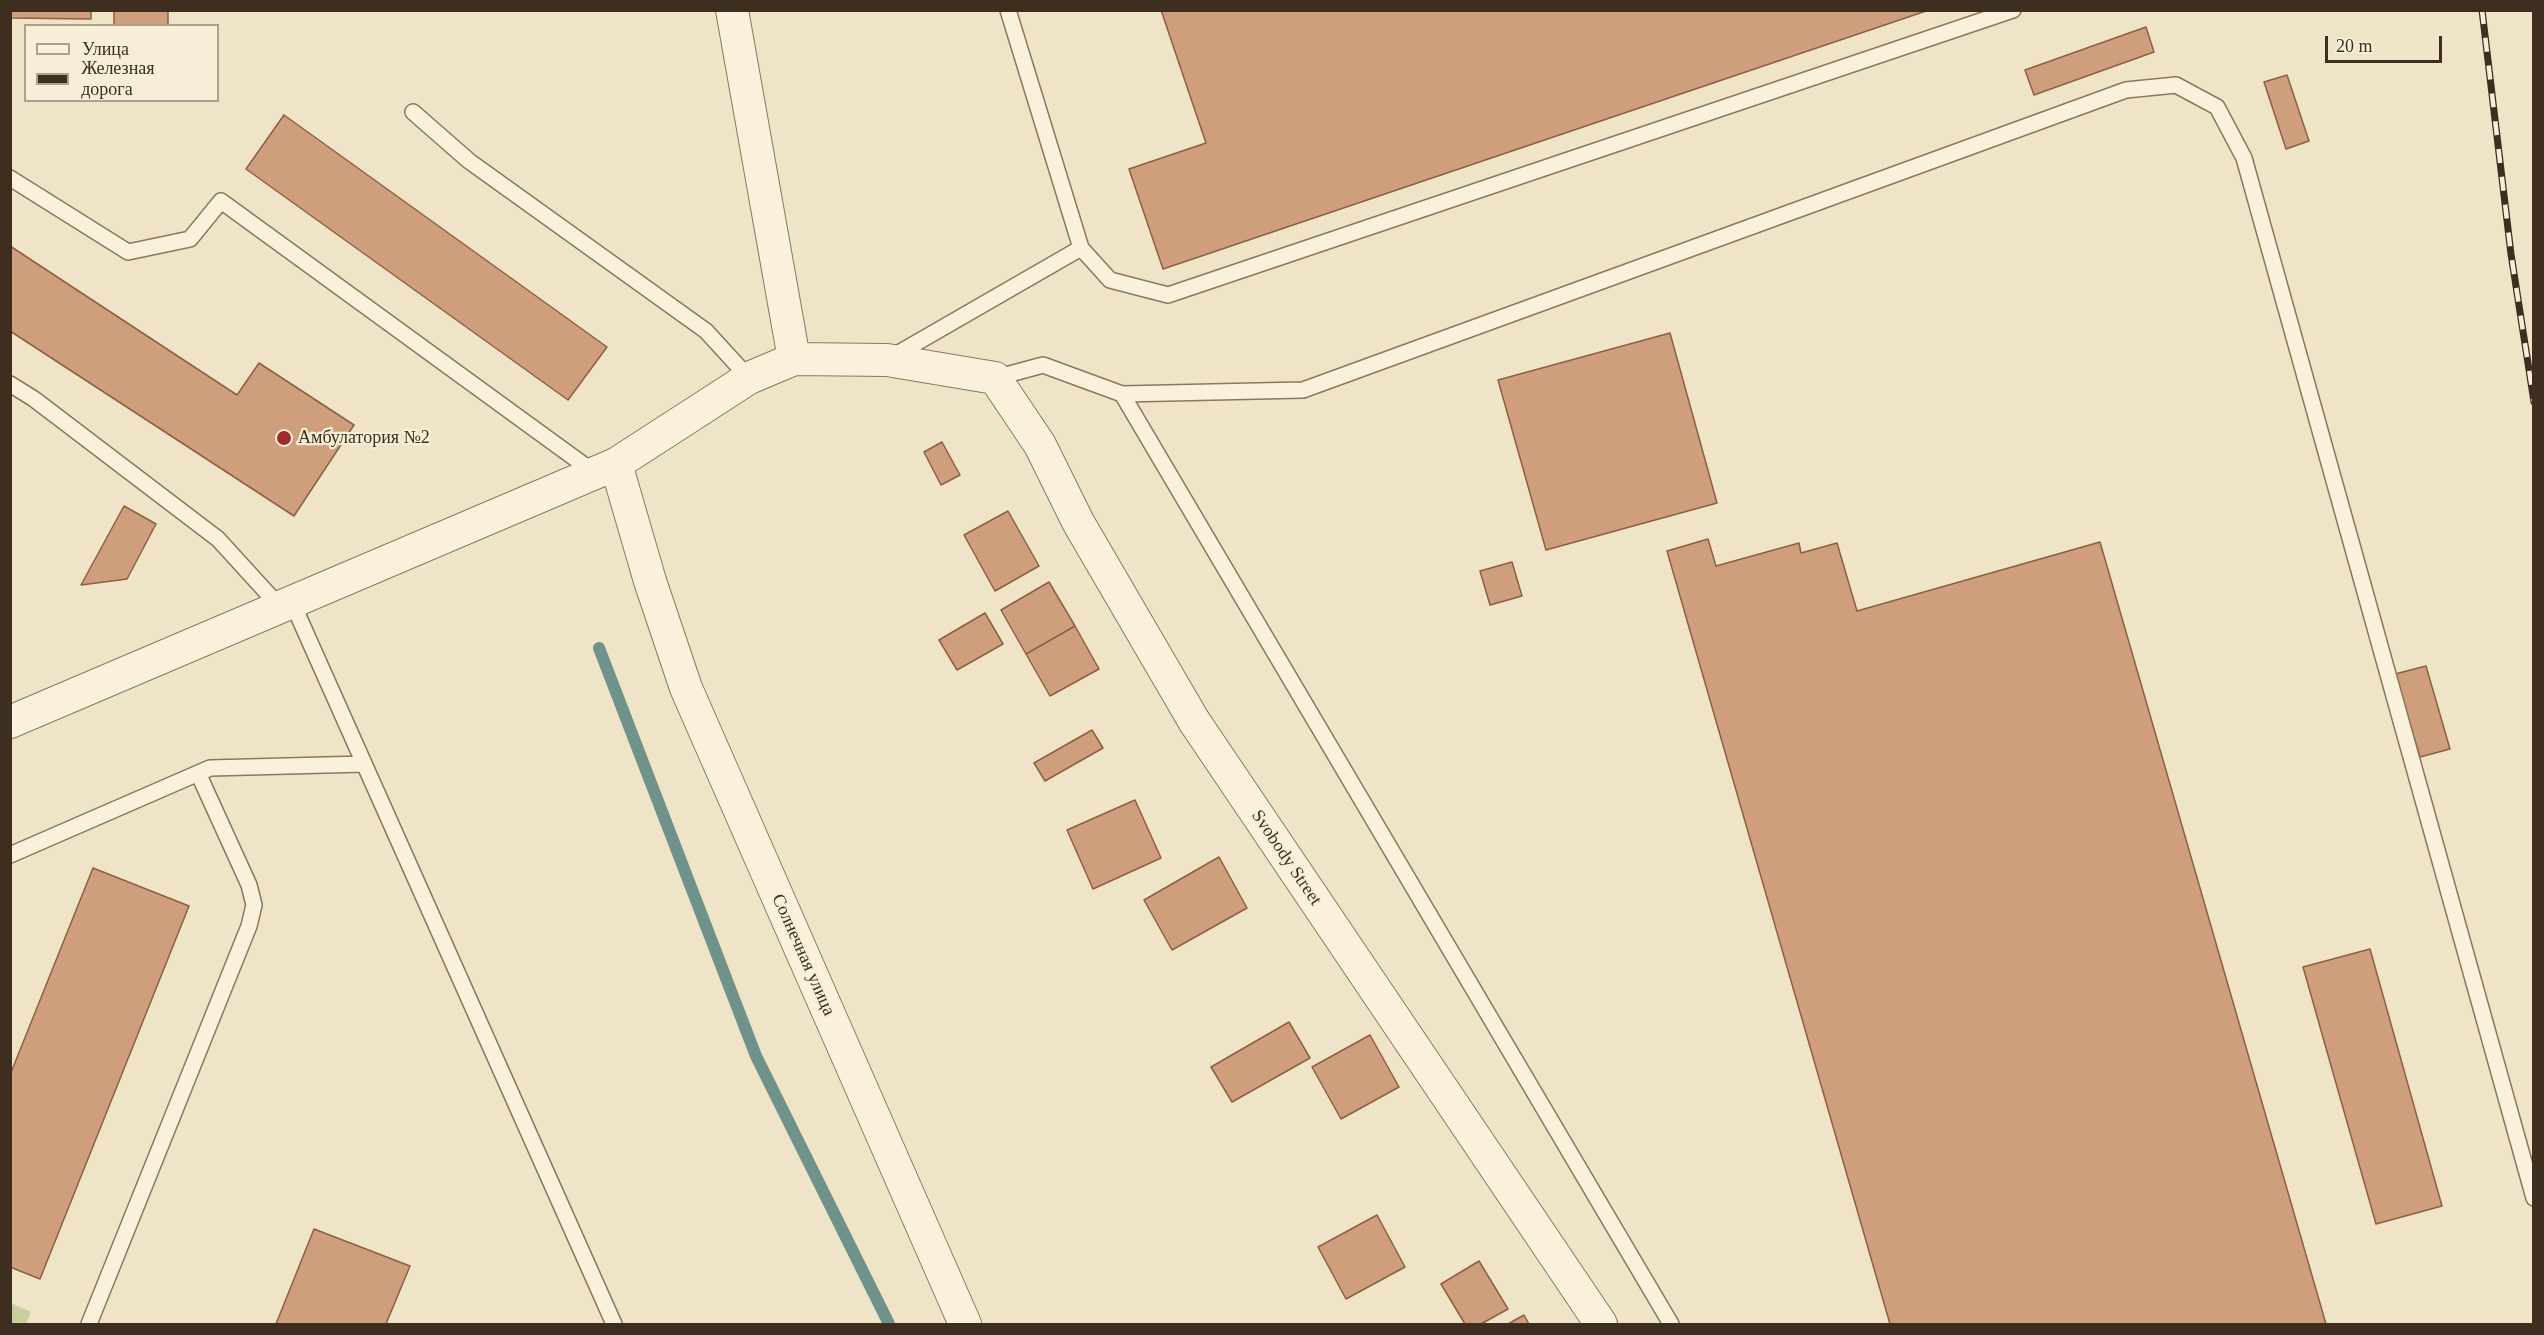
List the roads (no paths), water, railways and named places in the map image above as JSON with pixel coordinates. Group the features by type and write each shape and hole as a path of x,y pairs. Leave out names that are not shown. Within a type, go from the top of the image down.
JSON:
{"street":[{"path":"732,10 795,359"},
{"path":"10,722 606,469 749,378 795,359 887,360 995,378"},
{"name":"Svobody Street","path":"995,378 1040,445 1078,522 1194,721 1600,1324"},
{"name":"Солнечная улица","path":"606,469 650,581 686,688 965,1324"}],"lane":[{"path":"1008,10 1082,248 1110,280 1168,295 2013,10"},
{"path":"995,378 1043,365 1122,394 1303,390 2126,90 2176,85 2217,107 2244,158 2534,1198"},
{"path":"413,112 469,161 706,331 749,378"},
{"path":"10,178 128,252 190,240 221,201 606,469"},
{"path":"887,360 1082,248"},
{"path":"10,384 34,399 218,539 286,605 364,764 614,1324"},
{"path":"1122,394 1671,1324"},
{"path":"10,855 210,768 364,764"},
{"path":"89,1324 249,926 254,905 249,885 198,773"}],"waterway":[{"path":"599,648 756,1056 889,1324"}],"railway":[{"path":"2482,10 2511,254 2534,402"}],"place":[{"name":"Амбулатория №2","path":"284,438"}]}
